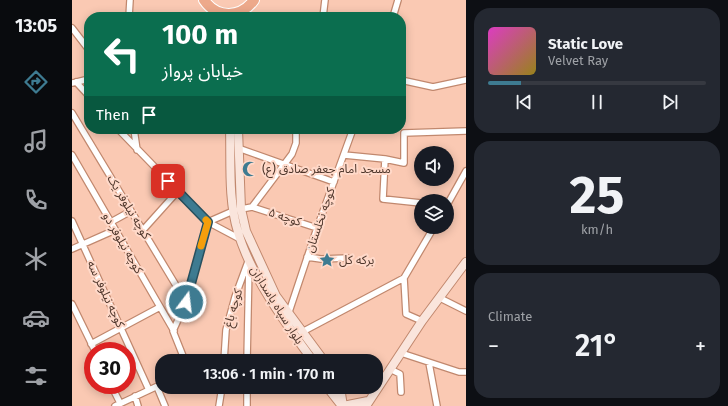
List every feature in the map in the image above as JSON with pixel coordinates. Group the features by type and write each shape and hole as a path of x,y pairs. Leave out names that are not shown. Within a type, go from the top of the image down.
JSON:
{"highway":[{"path":"204,0 214,10 219,12"},
{"path":"243,12 250,6 254,0"}],"main road":[{"name":"بلوار سپاه پاسداران","path":"230,134 240,239 258,278 309,354"},
{"name":"بلوار سپاه پاسداران","path":"238,134 237,210 265,276 276,296 304,331 319,354"},
{"path":"343,406 367,403 422,321 466,262"},
{"path":"333,394 343,406"},
{"path":"341,394 343,406"}],"street":[{"path":"130,0 130,12"},
{"path":"324,12 325,0"},
{"path":"394,12 398,0"},
{"path":"72,28 84,40"},
{"path":"74,82 84,80"},
{"path":"406,81 433,87 466,80"},
{"path":"74,82 84,91"},
{"name":"کوچه نیلوفر یک","path":"72,113 84,133"},
{"path":"406,133 466,131"},
{"name":"کوچه نیلوفر یک","path":"85,134 186,302"},
{"path":"123,134 208,222 240,239"},
{"path":"135,134 137,150"},
{"path":"208,222 237,210 252,207 292,154 296,143 296,134"},
{"name":"کوچه نخلستان","path":"289,312 317,228 351,134"},
{"path":"344,155 385,159 404,163 404,134"},
{"path":"238,148 334,182"},
{"name":"کوچه نیلوفر دو","path":"72,155 174,330 183,354"},
{"path":"385,159 383,199 414,202"},
{"path":"453,194 466,171"},
{"path":"143,230 178,191"},
{"name":"کوچه ۵","path":"252,207 317,228"},
{"path":"111,222 131,211"},
{"name":"کوچه نیلوفر سه","path":"72,222 149,390"},
{"path":"174,330 186,302 208,222"},
{"path":"72,249 115,230"},
{"path":"304,331 404,278 430,234"},
{"path":"307,257 321,259 348,258"},
{"path":"247,354 249,259"},
{"name":"کوچه باغ","path":"223,354 226,330 235,297 249,259"},
{"path":"404,278 406,314 422,321"},
{"path":"440,298 466,311"},
{"path":"72,304 90,342"},
{"path":"95,342 160,308"},
{"path":"401,353 459,372 466,372"},
{"path":"429,363 437,406"},
{"path":"390,369 400,374 401,392"},
{"path":"115,406 155,388"},
{"path":"116,394 120,403"},
{"path":"162,394 165,406"},
{"path":"219,406 221,394"},
{"path":"247,394 247,406"},
{"path":"136,396 138,406"}],"slow traffic":[{"path":"201,246 208,222 206,220"}],"place":[{"name":"مسجد امام جعفر صادق (ع)","path":"250,169"},
{"name":"برکه کل","path":"327,260"}],"route":[{"path":"168,181 208,222 186,302"}]}
